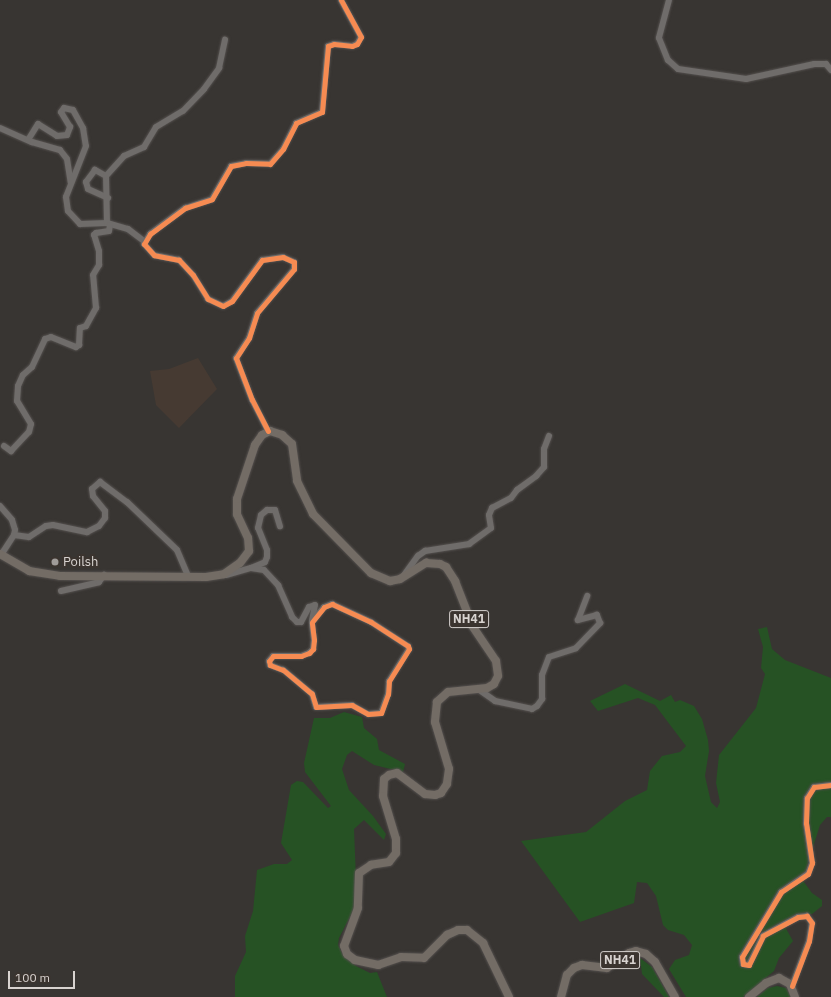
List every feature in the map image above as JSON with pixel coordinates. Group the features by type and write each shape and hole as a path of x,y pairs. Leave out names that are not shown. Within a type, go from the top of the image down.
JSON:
{"highway":[{"path":"1,555 36,574 206,577 220,575 234,568 249,551 249,541 238,517 236,503 255,445 261,436 268,431"},
{"name":"NH41","path":"268,431 282,435 292,444 298,487 320,523 376,576 390,581 403,577 419,566 431,563 443,565 451,573 473,627 497,664 498,676 494,684 478,689 448,692 441,696 435,705 436,726 448,766 448,780 441,793 425,794 397,773 389,775 384,780 383,796 396,842 396,853 389,862 371,865 359,872 358,908 344,946 347,954 355,960 378,966 401,957 426,957 447,935 458,930 467,930 481,940 509,997"},
{"name":"NH41","path":"561,997 567,975 574,968 582,965 608,968 629,953 636,951 646,954 655,962 675,997"},
{"path":"749,997 773,979 784,980 792,986 795,997"}],"street":[{"path":"144,241 153,231 185,208 212,198 231,166 246,163 270,164 283,149 296,123 322,112 326,49 331,44 352,46 357,44 361,37 341,0"},
{"path":"669,0 659,38 668,60 678,69 746,79 814,64 826,64 831,70"},
{"path":"4,446 11,451 29,432 31,424 17,401 18,386 23,375 32,367 45,339 51,337 78,347 77,343 81,339 80,328 86,326 94,313 96,300 93,292 93,275 99,265 99,252 94,235 96,233 108,231 109,224 106,176 124,156 144,147 156,127 183,111 204,89 217,73 225,40"},
{"path":"28,140 38,124 57,136 67,135 70,127 61,112 64,108 73,110 83,128 86,146 65,201 72,217 80,224 109,224 128,229 144,241 145,247 150,252 159,257 176,258 184,263 208,299 217,305 227,305 232,301 262,260 283,257 294,262 294,269 257,313 249,338 236,358 252,400 268,431"},
{"path":"0,128 28,140 63,152 67,158 71,184"},
{"path":"106,176 94,170 86,182 88,189 108,198"},
{"path":"403,577 418,556 426,551 469,544 491,528 489,515 492,508 511,498 517,490 544,468 544,450 549,436"},
{"path":"14,535 29,538 46,526 53,525 87,532 94,530 105,518 105,511 92,496 94,486 100,482 127,502 177,550 188,576"},
{"path":"0,506 12,520 15,530 14,535 1,555"},
{"path":"206,577 218,578 265,562 267,550 258,528 261,515 267,510 275,510 280,526"},
{"path":"251,568 264,570 278,585 292,617 297,622 301,622 309,607 314,604 312,623 314,640 313,649 309,653 301,656 273,656 269,661 270,665 283,670 312,694 316,707 352,705 368,714 381,713 388,694 389,681 410,649 408,646 372,622 332,604 324,607 312,623"},
{"path":"61,591 99,582 104,576"},
{"path":"478,689 495,701 532,709 537,706 542,699 542,675 549,657 576,648 600,623 597,615 578,620 587,596"},
{"path":"792,986 809,941 812,923 807,916 798,917 764,936 749,965 743,964 742,957 781,892 808,874 812,863 806,823 807,798 814,787 831,785"}],"shaded area":[{"path":"198,358 217,389 179,428 156,405 150,371 169,369"}],"green space":[{"path":"767,627 772,649 785,660 831,678 831,817 827,817 820,825 804,876 801,878 812,893 822,900 822,906 812,914 805,914 784,925 793,941 779,958 774,971 743,997 686,997 669,969 675,960 689,955 692,945 684,935 668,930 663,925 656,896 647,883 637,882 634,903 580,922 521,841 586,832 625,801 647,790 650,771 662,756 680,752 686,746 655,705 638,698 598,711 590,701 625,684 660,701 671,695 675,702 680,700 694,706 702,719 708,740 709,751 705,776 711,802 717,808 720,802 716,783 719,755 756,708 765,674 761,668 763,647 758,629"},
{"path":"344,712 362,717 364,728 377,739 379,750 405,764 403,772 374,765 352,751 347,755 342,769 349,790 373,816 386,834 384,840 364,820 354,829 357,903 339,938 338,945 343,955 356,966 370,973 377,972 387,997 235,997 235,976 246,952 245,936 253,911 257,870 274,864 287,864 292,860 281,843 291,785 297,781 303,782 328,808 331,806 305,772 304,763 314,718 330,718"},
{"path":"640,958 652,967 669,997 664,997 642,974"},
{"path":"777,986 786,988 791,997 757,997 768,988"}],"cycle path":[{"path":"268,431 252,400 236,358 249,338 257,313 294,269 294,262 283,257 262,260 232,301 223,306 208,299 193,275 179,260 154,255 144,244 150,234 185,208 212,199 231,166 246,163 270,164 283,149 296,123 322,112 328,46 334,44 352,46 357,44 361,37 341,0"},
{"path":"312,622 324,607 332,604 371,622 408,646 409,649 389,681 388,694 381,713 368,714 352,705 316,707 312,694 283,670 270,665 269,661 273,656 301,656 309,653 313,649 314,640 312,623"},
{"path":"792,986 809,941 812,923 807,916 798,917 763,936 749,965 743,964 742,957 781,892 808,874 812,863 806,823 807,798 814,787 831,785"}],"place":[{"name":"Poilsh","path":"55,562"}]}
